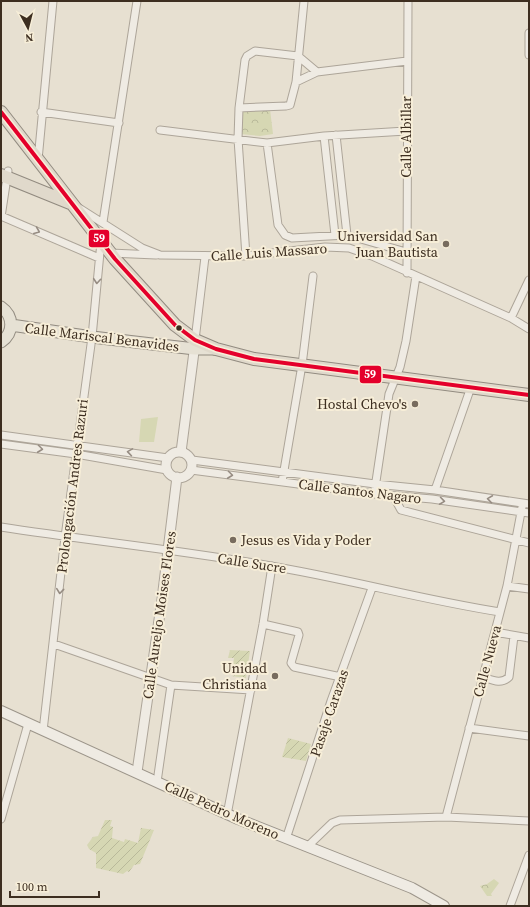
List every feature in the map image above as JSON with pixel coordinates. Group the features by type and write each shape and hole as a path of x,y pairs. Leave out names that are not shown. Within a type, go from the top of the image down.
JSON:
{"highway":[{"path":"1,112 102,242 105,255 195,344 254,359 529,395"},
{"path":"4,173 69,200"}],"main road":[{"path":"1,307 8,314 11,325 7,336 1,342"},
{"name":"Calle Mariscal Benavides","path":"11,325 92,337 195,344"},
{"name":"Calle Pedro Moreno","path":"1,711 43,731 127,767 227,814 286,839 412,888 444,906"}],"street":[{"path":"38,160 41,112 53,1"},
{"path":"103,222 119,123 136,1"},
{"path":"239,108 286,106 290,104 296,82 304,1"},
{"name":"Calle Albillar","path":"407,273 406,130 408,1"},
{"path":"529,33 529,55"},
{"path":"246,256 238,139 239,108 245,60 247,56 254,51 298,56 317,72"},
{"path":"296,82 317,72 407,61"},
{"path":"41,112 119,123"},
{"path":"160,130 267,143 324,136 406,130"},
{"path":"336,135 347,235"},
{"path":"324,136 335,235"},
{"path":"267,143 278,225 285,236 292,238 347,235 406,252"},
{"path":"4,173 1,216 105,255"},
{"name":"Calle Luis Massaro","path":"69,200 142,248 160,255"},
{"name":"Calle Luis Massaro","path":"105,255 205,257 246,256 325,247 349,248 372,256 407,273 511,318 529,329"},
{"name":"Prolongación Andres Razuri","path":"43,731 77,444 105,255"},
{"path":"181,452 205,257"},
{"path":"282,482 302,365 313,276"},
{"path":"374,494 389,394 396,377 406,341 416,276"},
{"path":"511,318 529,280"},
{"path":"435,490 471,387"},
{"path":"1,435 77,444 168,458 175,453 181,452 187,454 192,460 191,470 186,476 177,478 172,476 168,470 168,458"},
{"path":"1,444 76,454 168,470"},
{"name":"Calle Santos Nagaro","path":"192,460 375,484 435,490 526,504"},
{"name":"Calle Santos Nagaro","path":"191,470 525,513"},
{"name":"Calle Aureljo Moises Flores","path":"137,772 177,478"},
{"path":"396,496 396,501 402,510 516,541 529,543"},
{"name":"Calle Nueva","path":"446,817 507,586 516,541 525,513 526,504"},
{"name":"Calle Sucre","path":"1,527 272,566 444,603 500,612"},
{"path":"227,814 263,624 272,566"},
{"path":"507,586 529,589"},
{"name":"Pasaje Carazas","path":"286,839 331,701 341,677 372,588"},
{"path":"263,624 298,632 299,635 291,663 294,667 341,677"},
{"path":"495,632 529,638"},
{"path":"483,677 497,682 502,682 509,677 514,636"},
{"path":"54,644 171,686 251,690"},
{"path":"157,782 171,686"},
{"path":"1,819 28,724"},
{"path":"469,728 529,736"},
{"path":"127,767 139,752"},
{"path":"307,847 336,821 446,817 529,821"},
{"path":"510,906 529,855"}],"green space":[{"path":"270,109 273,134 260,136 240,134 240,111"},
{"path":"158,417 154,442 139,442 141,419"},
{"path":"230,650 250,651 246,678 231,676 237,675 235,672 236,666 233,665 234,658 228,658"},
{"path":"288,738 311,744 306,761 282,757"},
{"path":"105,820 112,820 110,826 113,827 112,838 124,842 125,839 138,843 141,828 154,830 140,864 134,865 129,872 127,871 123,874 96,868 96,853 89,849 87,845 93,837 98,836"},
{"path":"494,879 499,883 491,894 492,896 487,896 480,886 487,884"}],"transit line":[{"name":"59","path":"1,112 115,259 175,325 195,340 216,349 254,359 529,395"}],"place":[{"name":"Universidad San Juan Bautista","path":"446,244"},
{"name":"Hostal Chevo's","path":"415,404"},
{"name":"Jesus es Vida y Poder","path":"233,540"},
{"name":"Unidad Christiana","path":"275,676"}]}
